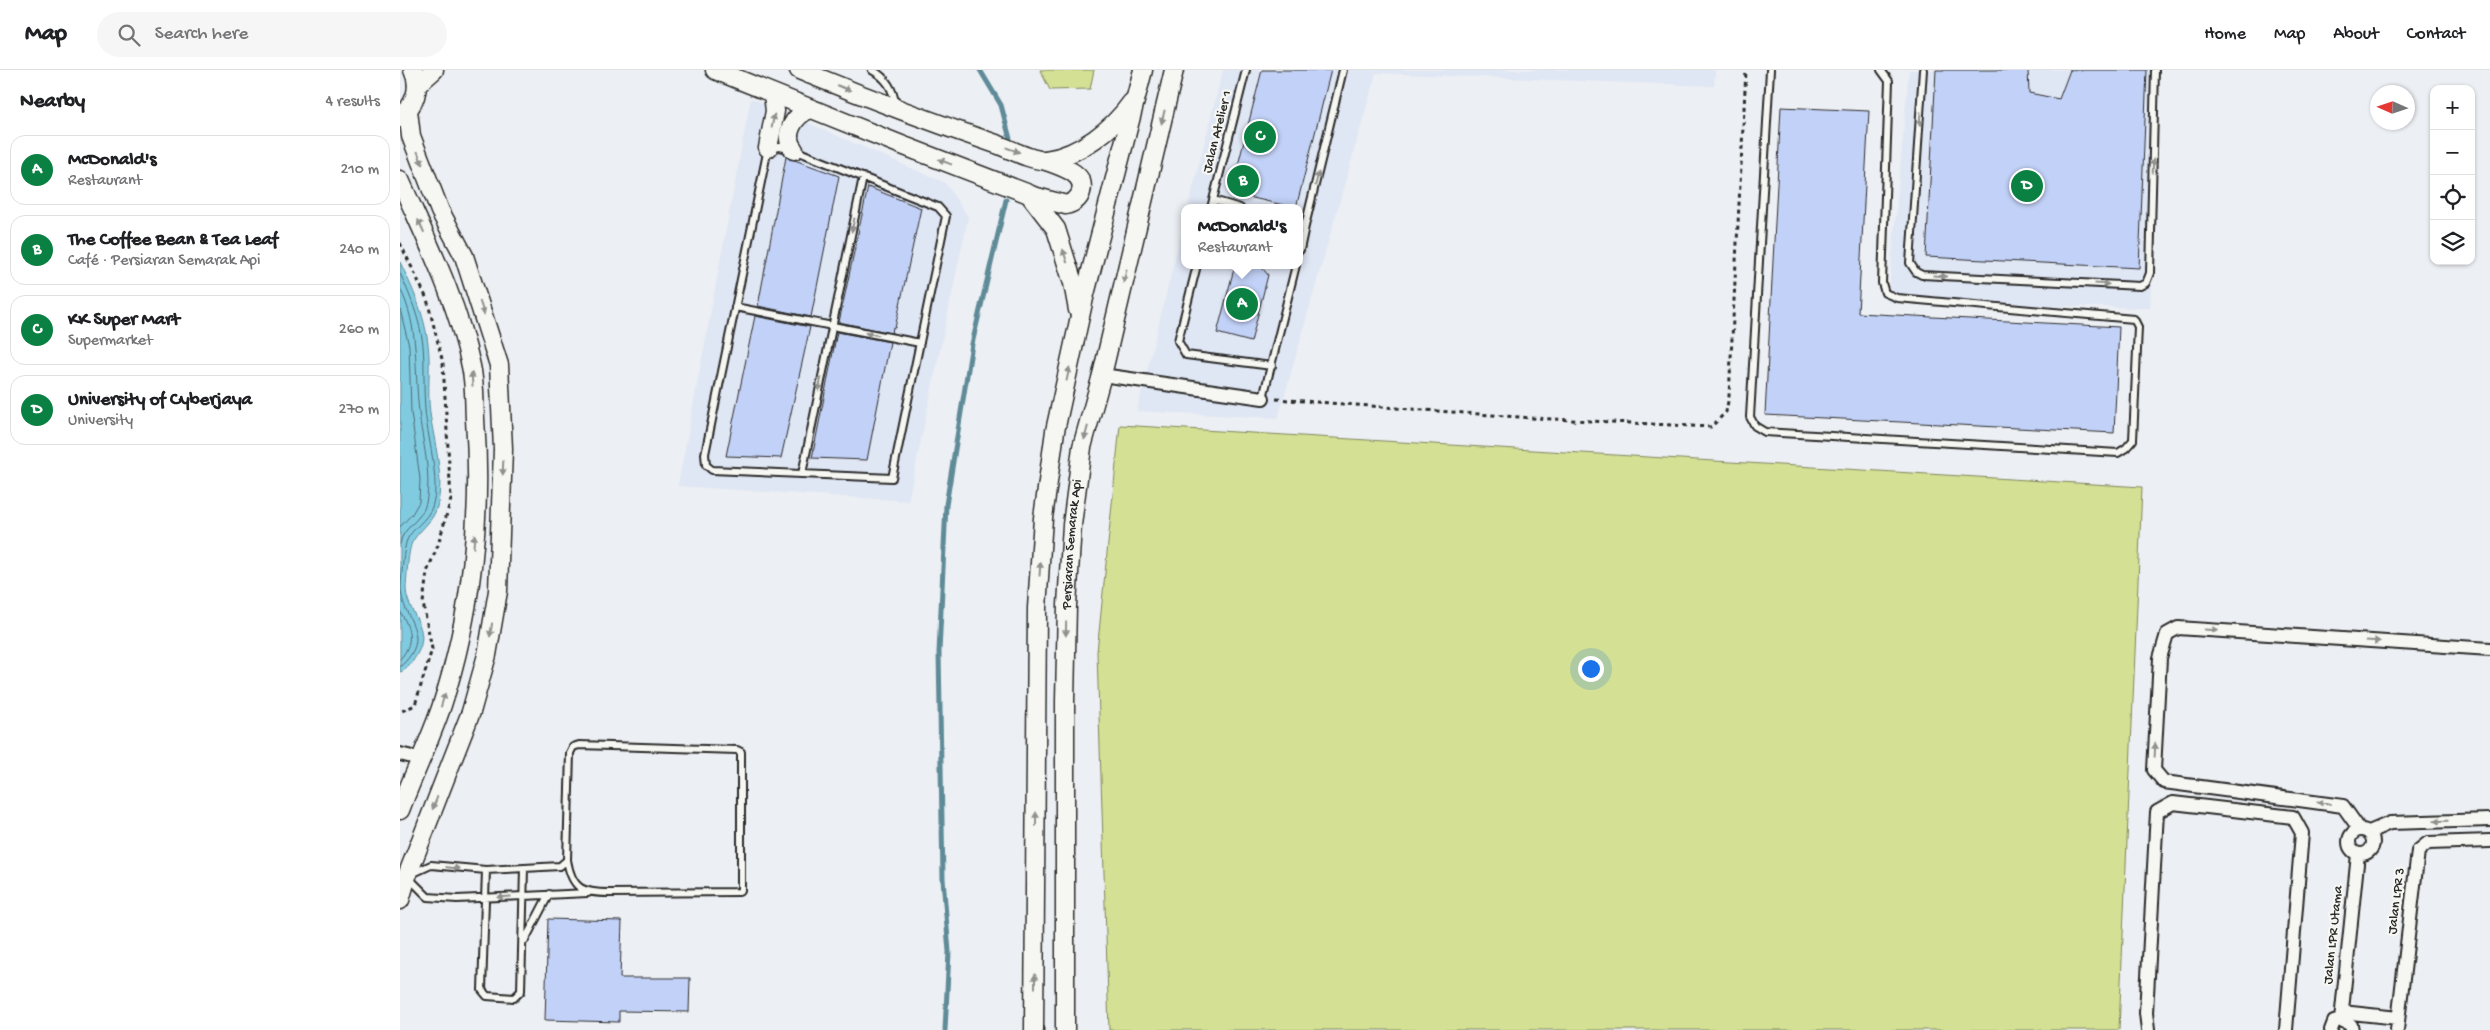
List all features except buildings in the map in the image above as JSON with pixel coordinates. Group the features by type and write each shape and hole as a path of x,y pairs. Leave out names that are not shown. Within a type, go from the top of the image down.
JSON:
{"street":[{"path":"400,900 404,875 471,712 487,655 498,591 504,448 499,365 464,256 440,211 404,115 416,94 415,77 434,70"},
{"path":"715,70 1033,196 1066,205 1078,198 1082,191 1078,176 1044,160 896,109 799,70"},
{"path":"1034,1030 1037,608 1043,518 1055,431 1080,320 1143,70"},
{"name":"Persiaran Semarak Api","path":"1065,1030 1067,605 1072,525 1082,446 1102,375 1174,70"},
{"path":"768,148 775,111 773,94"},
{"path":"1044,160 1084,146 1101,135 1124,112 1136,95"},
{"path":"794,150 789,140 794,120 801,113 810,109"},
{"path":"400,180 439,264 456,311 472,368 477,448 476,510 470,589 442,706 423,752 404,786 400,810"},
{"path":"1033,196 1056,229 1073,283 1080,320"},
{"path":"1102,375 1263,398"},
{"path":"2490,649 2178,628 2166,634 2160,658 2154,770 2164,782 2343,806 2364,831 2373,840 2372,848 2366,854 2358,854 2352,850 2349,843 2353,832 2364,831 2390,823 2490,820"},
{"path":"400,754 423,752 452,758"},
{"path":"2148,1030 2146,1013 2157,812 2173,803 2293,816 2302,832 2286,1030"},
{"name":"Jalan LPR 3","path":"2397,1024 2418,851 2428,843 2490,841"},
{"name":"Jalan LPR Utama","path":"2342,1016 2358,854"},
{"path":"1065,1003 1074,1030"},
{"path":"2342,1016 2351,1025 2352,1030"},
{"path":"2331,1030 2334,1022 2342,1016 2397,1024"}],"lane":[{"path":"872,70 884,76 890,85 896,109"},
{"name":"Jalan Atelier 1","path":"1212,204 1246,70"},
{"path":"1303,221 1343,70"},
{"path":"1770,70 1750,417 1756,426 1765,432 1775,433 2118,453 2126,448 2133,440 2138,327 2134,319 1897,298 1885,293 1882,283 1889,80 1882,70"},
{"path":"1923,70 1910,263 1916,272 1922,275 2140,286 2146,283 2150,273 2155,70"},
{"path":"768,148 794,150 938,206 946,216 892,478 712,470 706,465 705,454 768,148"},
{"path":"802,474 863,177"},
{"path":"1213,200 1226,204"},
{"path":"1196,269 1178,342 1186,355 1272,366"},
{"path":"1263,398 1295,269"},
{"path":"735,307 920,343"},
{"path":"567,860 560,866 486,870 431,865 404,875 428,897 457,899 588,893 739,892 741,890 741,752 737,750 579,745 573,747 570,753 567,860 570,874 574,881 588,893"},
{"path":"486,870 482,990 488,996 514,998 520,995 524,943 524,868"},
{"path":"524,943 549,894"}],"path":[{"path":"1263,398 1532,418 1710,427 1726,412 1730,396 1746,70"},
{"path":"400,243 427,299 443,363 450,499 426,580 423,603 432,649 416,705 400,712"}],"shaded area":[{"path":"1223,70 1715,70 1714,86 1376,73 1278,418 1137,411 1181,235 1181,269 1303,269 1303,204 1189,204"},
{"path":"1909,70 2160,70 2150,308 1888,302"},
{"path":"751,98 945,183 968,217 908,501 678,486"}],"green space":[{"path":"1040,70 1094,70 1090,89 1050,90"},
{"path":"1120,425 2142,487 2119,1030 1109,1030 1097,652"}],"water":[{"path":"400,262 417,302 426,333 429,353 429,404 440,484 435,512 411,544 406,586 407,596 422,637 421,646 411,664 400,672"}],"waterway":[{"path":"980,70 1001,105 1010,139"},
{"path":"945,1030 949,952 943,879 939,652 946,505 972,344 1006,200"}],"place":[{"name":"KK Super Mart","path":"1260,137"},
{"name":"The Coffee Bean & Tea Leaf","path":"1243,181"},
{"name":"University of Cyberjaya","path":"2027,186"},
{"name":"McDonald's","path":"1242,304"}]}
